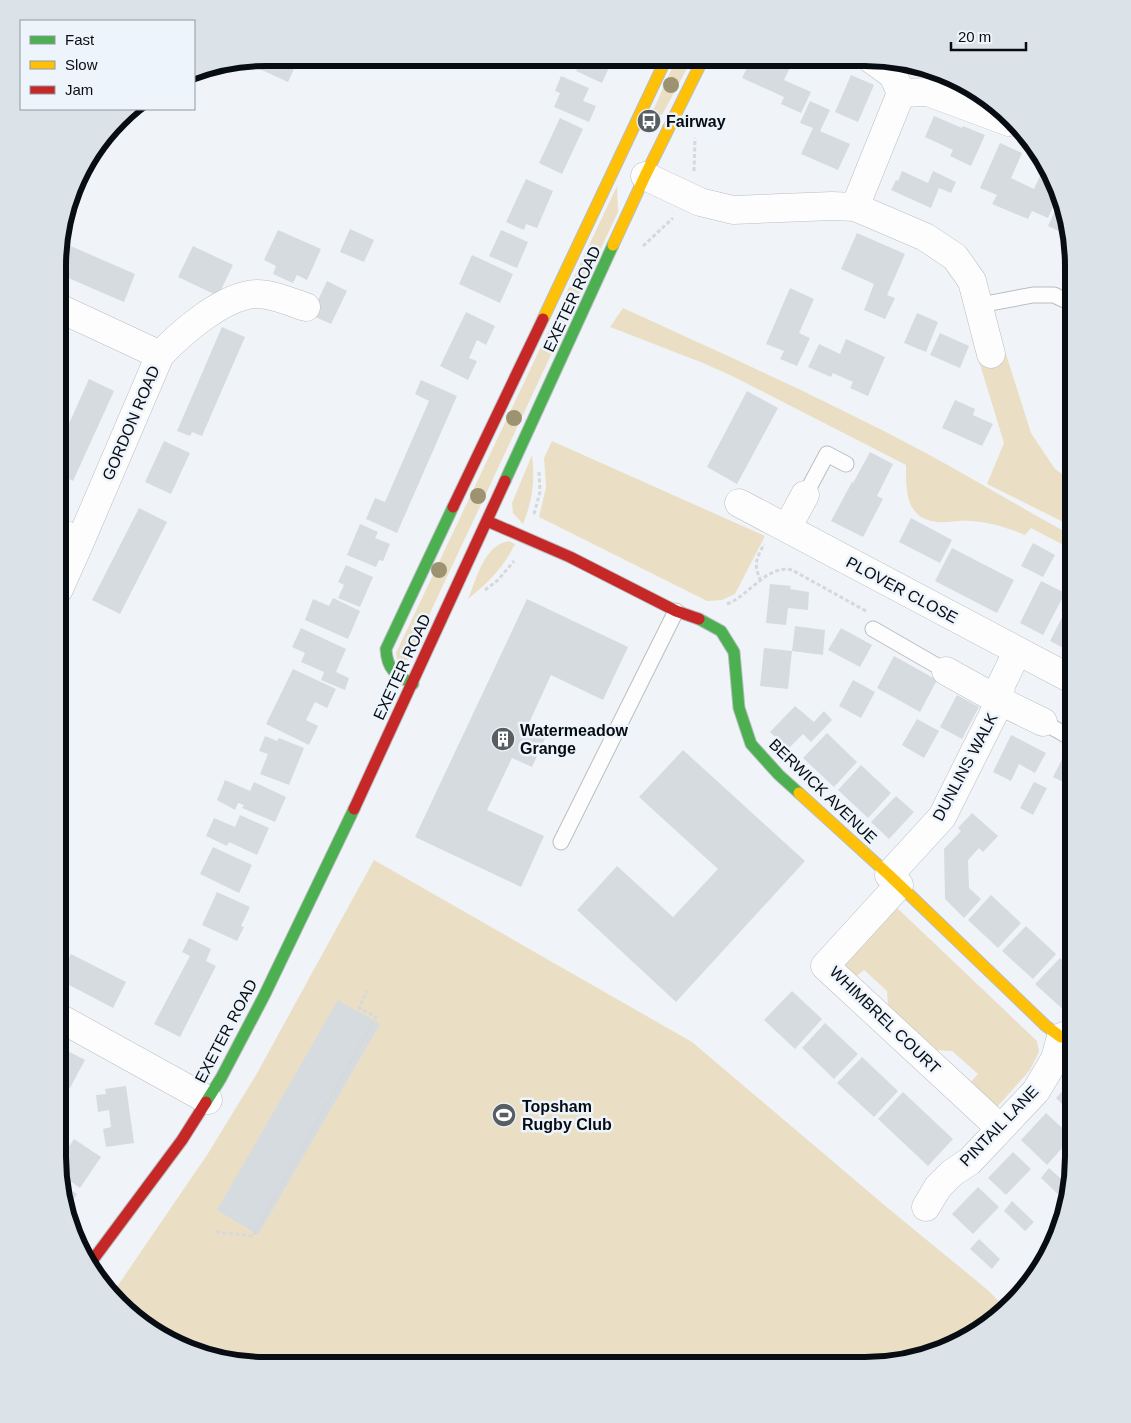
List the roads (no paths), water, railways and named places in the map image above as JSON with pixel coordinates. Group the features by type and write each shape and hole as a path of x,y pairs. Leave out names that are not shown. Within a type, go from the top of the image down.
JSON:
{"street":[{"path":"413,684 393,673 385,657 386,649 663,66"},
{"name":"EXETER ROAD","path":"94,1258 182,1140 236,1051 330,862 516,461 645,176 700,66"},
{"path":"855,207 901,93 893,75 882,67"},
{"path":"901,93 928,92 999,118"},
{"path":"645,176 700,202 733,210 832,206 855,207 924,237 955,257 972,281 980,305 991,354"},
{"name":"GORDON ROAD","path":"66,556 70,537 160,355 213,310 235,298 257,294 277,297 306,307"},
{"path":"66,311 160,355"},
{"path":"781,525 805,495"},
{"name":"PLOVER CLOSE","path":"739,503 1065,676"},
{"name":"BERWICK AVENUE","path":"487,521 570,557 676,611 694,616 721,631 734,652 739,708 751,744 779,775 894,880 1046,1026 1065,1034"},
{"path":"1000,701 1000,684 1017,652"},
{"name":"DUNLINS WALK","path":"946,671 1000,701 1044,722"},
{"name":"DUNLINS WALK","path":"894,880 942,817 1000,701"},
{"name":"WHIMBREL COURT","path":"894,880 825,966 1000,1128"},
{"path":"66,1022 208,1100"},
{"name":"PINTAIL LANE","path":"926,1207 938,1187 952,1173 970,1161 1036,1092 1065,1039"}],"lane":[{"path":"980,305 1033,295 1054,295 1065,300"},
{"path":"805,495 827,454 846,464"},
{"path":"561,842 676,611"},
{"path":"873,629 946,671"},
{"path":"1044,722 1065,734"}],"place":[{"name":"Fairway","path":"649,121"},
{"name":"Watermeadow Grange","path":"503,739"},
{"name":"Topsham Rugby Club","path":"504,1115"}]}
